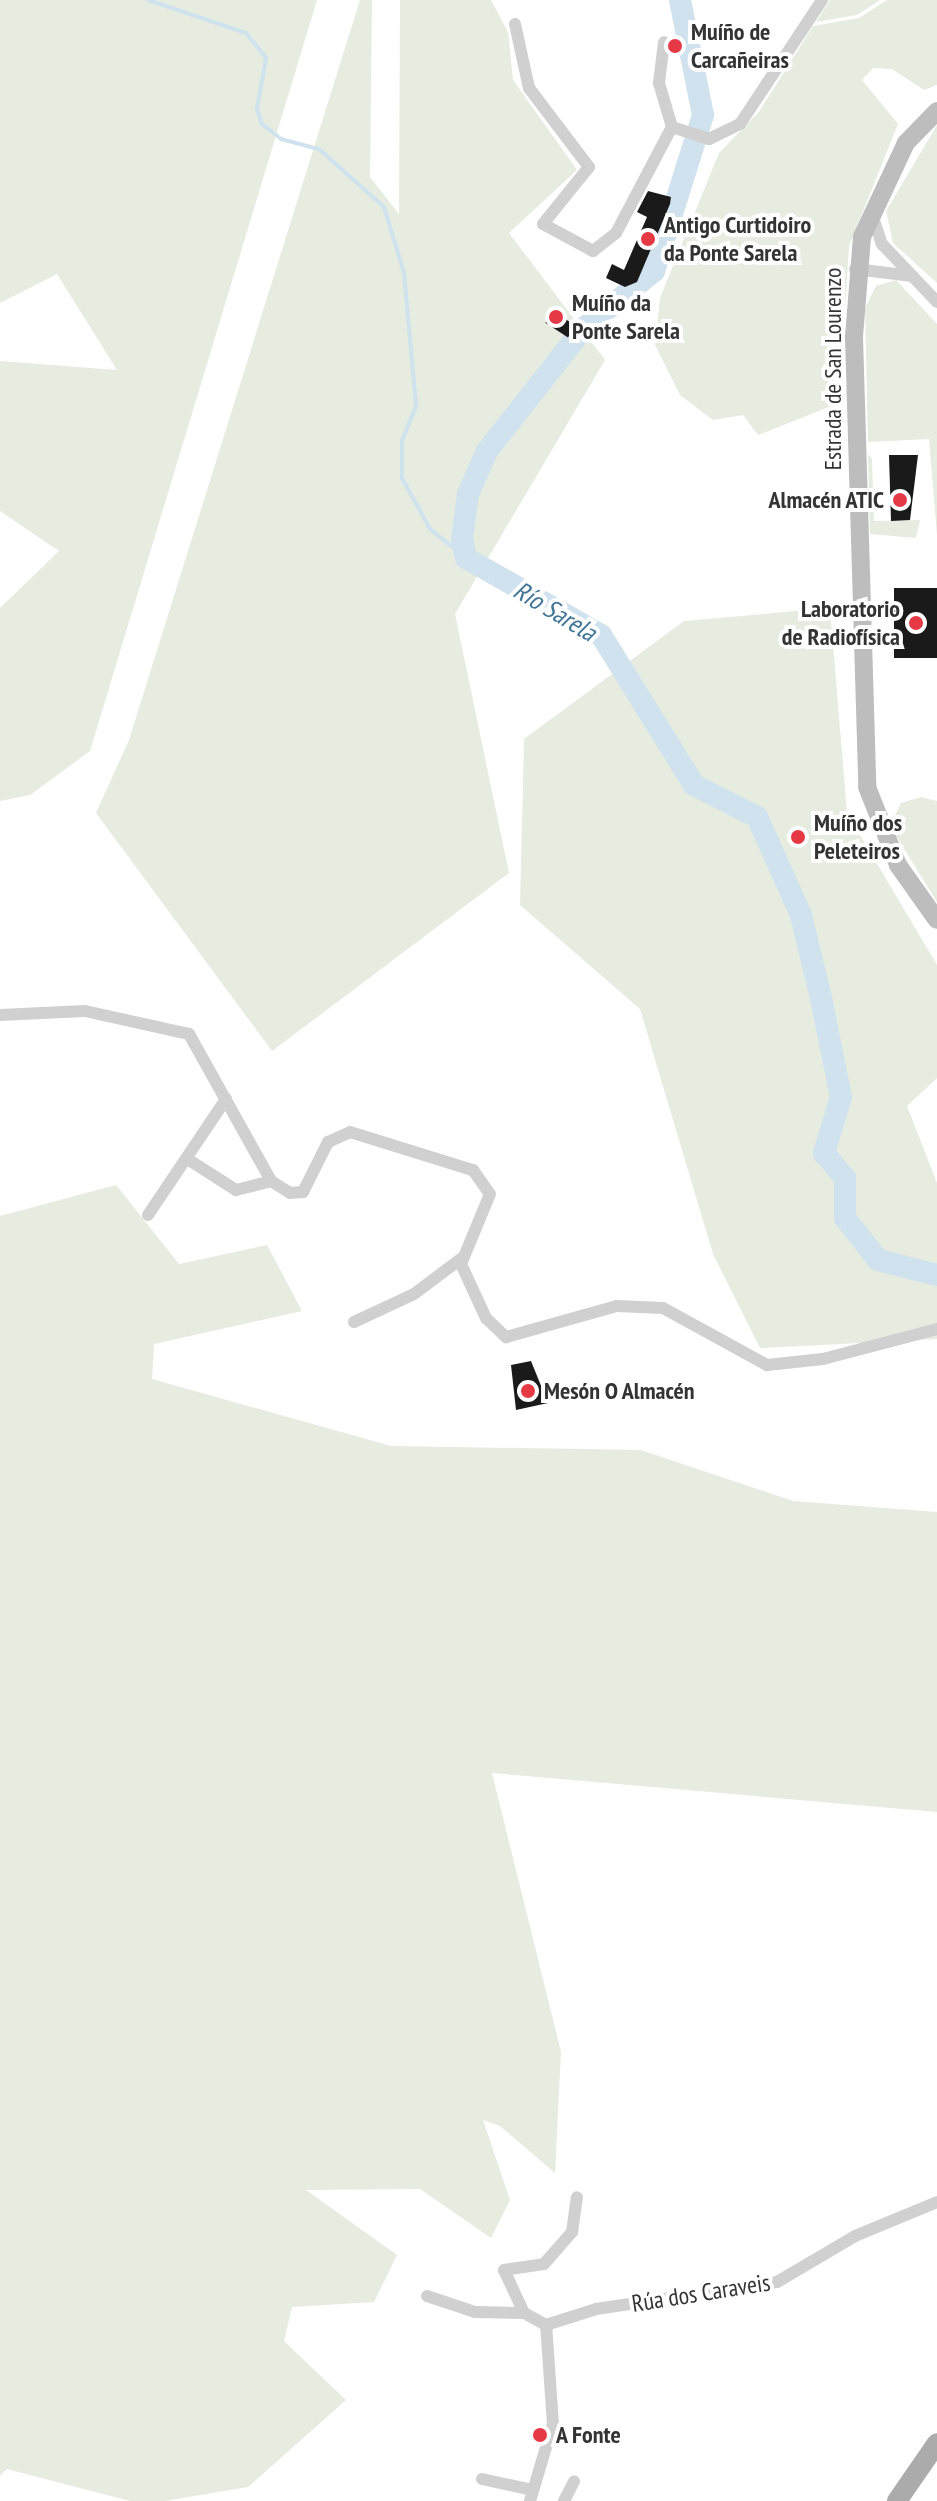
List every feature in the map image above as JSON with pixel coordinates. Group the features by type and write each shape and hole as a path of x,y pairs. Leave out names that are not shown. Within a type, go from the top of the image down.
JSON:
{"main road":[{"path":"897,2501 937,2443"}],"street":[{"path":"675,128 705,139 752,112 822,0"},
{"path":"515,24 529,88 589,167 543,224 593,251 627,216 675,128 659,83 664,42"},
{"name":"Estrada de San Lourenzo","path":"937,111 906,143 859,246 855,269 867,787 898,865 937,920"},
{"path":"872,214 886,248 937,302"},
{"path":"859,246 886,248"},
{"path":"885,273 886,248"},
{"path":"855,269 915,276"},
{"path":"0,1015 85,1011 179,1030 206,1054 226,1099 271,1181 280,1190 303,1192 328,1142 350,1132 473,1170 490,1194 462,1258 414,1294 354,1322"},
{"path":"148,1215 189,1160 226,1099"},
{"path":"189,1160 236,1190 271,1181"},
{"path":"462,1258 474,1298 506,1337 617,1306 653,1307 688,1318 767,1365 823,1359 937,1329"},
{"path":"524,2313 504,2270 536,2269 553,2256 577,2220 577,2197"},
{"name":"Rúa dos Caraveis","path":"546,2325 596,2309 777,2282 855,2236 937,2202"},
{"path":"427,2296 475,2312 524,2313 546,2325 553,2424 531,2496 482,2479"},
{"path":"564,2501 574,2481"}],"shaded area":[{"path":"0,0 317,0 90,751 30,795 0,801 0,608 59,551 0,511 0,361 117,370 57,274 0,303"},
{"path":"360,0 372,0 370,177 399,214 400,0 491,0 508,32 513,80 577,170 509,233 605,360 455,614 509,873 272,1051 96,813 129,740"},
{"path":"830,0 880,0 857,15 816,22"},
{"path":"887,0 937,0 937,85 924,90 892,69 873,68 862,80 898,124 849,246 839,403 758,435 743,415 713,420 680,395 655,345 660,298 719,153 759,112 813,26 859,18"},
{"path":"937,125 937,283 893,243 886,211"},
{"path":"896,280 937,324 937,535 929,439 868,442 865,308 876,286"},
{"path":"868,454 872,459 874,521 920,520 916,538 870,534"},
{"path":"830,608 847,813 937,965 937,1078 907,1106 937,1183 937,1339 760,1348 713,1254 640,1009 520,905 524,739 684,621"},
{"path":"921,797 937,801 937,902 890,826 901,803"},
{"path":"116,1185 179,1264 267,1245 302,1311 154,1344 152,1379 391,1446 641,1450 793,1501 937,1512 937,1812 492,1773 561,2052 555,2173 500,2126 483,2120 510,2200 491,2238 420,2189 306,2190 397,2255 374,2302 292,2307 284,2341 346,2400 248,2487 165,2501 130,2501 7,2469 0,2476 0,1216"}],"building":[{"name":"Antigo Curtidoiro da Ponte Sarela","path":"648,191 671,197 670,204 637,282 625,287 606,278 612,264 624,270 647,217 637,212"},
{"name":"Muíño da Ponte Sarela","path":"553,311 576,326 568,337 545,323"},
{"name":"Almacén ATIC","path":"889,455 918,455 910,520 891,521"},
{"name":"Laboratorio de Radiofísica","path":"894,588 937,588 937,658 894,658"},
{"name":"Mesón O Almacén","path":"531,1361 548,1403 516,1410 511,1365"}],"waterway":[{"path":"148,0 246,33 266,58 257,109 262,124 281,139 319,149 384,207 404,273 416,406 402,440 402,478 430,529 466,558"},
{"name":"Río Sarela","path":"680,0 703,115 654,271 583,329 487,451 468,494 462,539 466,558 601,635 694,785 757,817 801,915 821,998 841,1097 824,1153 845,1178 845,1218 878,1260 937,1275"}],"place":[{"name":"Muíño de Carcañeiras","path":"675,46"},
{"name":"Antigo Curtidoiro da Ponte Sarela","path":"648,239"},
{"name":"Muíño da Ponte Sarela","path":"556,317"},
{"name":"Almacén ATIC","path":"900,500"},
{"name":"Laboratorio de Radiofísica","path":"916,623"},
{"name":"Muíño dos Peleteiros","path":"798,837"},
{"name":"Mesón O Almacén","path":"528,1391"},
{"name":"A Fonte","path":"540,2435"}]}
